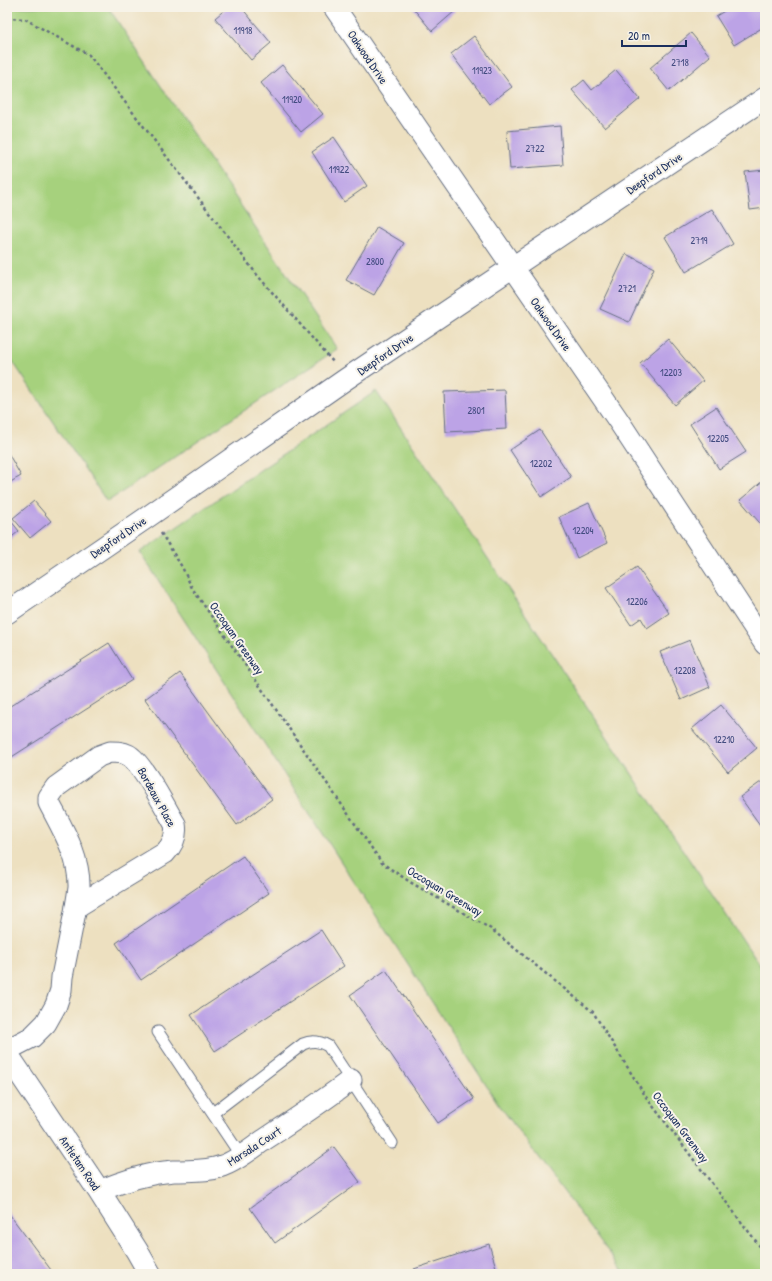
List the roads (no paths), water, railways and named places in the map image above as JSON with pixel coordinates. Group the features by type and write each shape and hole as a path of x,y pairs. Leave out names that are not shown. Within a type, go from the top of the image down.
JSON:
{"street":[{"name":"Oakwood Drive","path":"334,7 618,420 765,644"},
{"name":"Deepford Drive","path":"7,613 346,380 765,98"},
{"name":"Bordeaux Place","path":"7,1050 32,1037 46,1022 56,1005 76,907 79,888 77,864 72,847 49,803 49,797 56,786 99,756 110,752 120,752 130,756 139,764 175,824 176,830 172,845 165,853 76,907"},
{"name":"Antietam Road","path":"7,1054 138,1251 150,1274"},
{"name":"Marsala Court","path":"98,1191 124,1181 149,1175 174,1171 204,1171 223,1166 241,1156 351,1080"}],"lane":[{"path":"158,1032 241,1156"},
{"path":"213,1113 303,1044 319,1041 328,1046 392,1142"}]}
